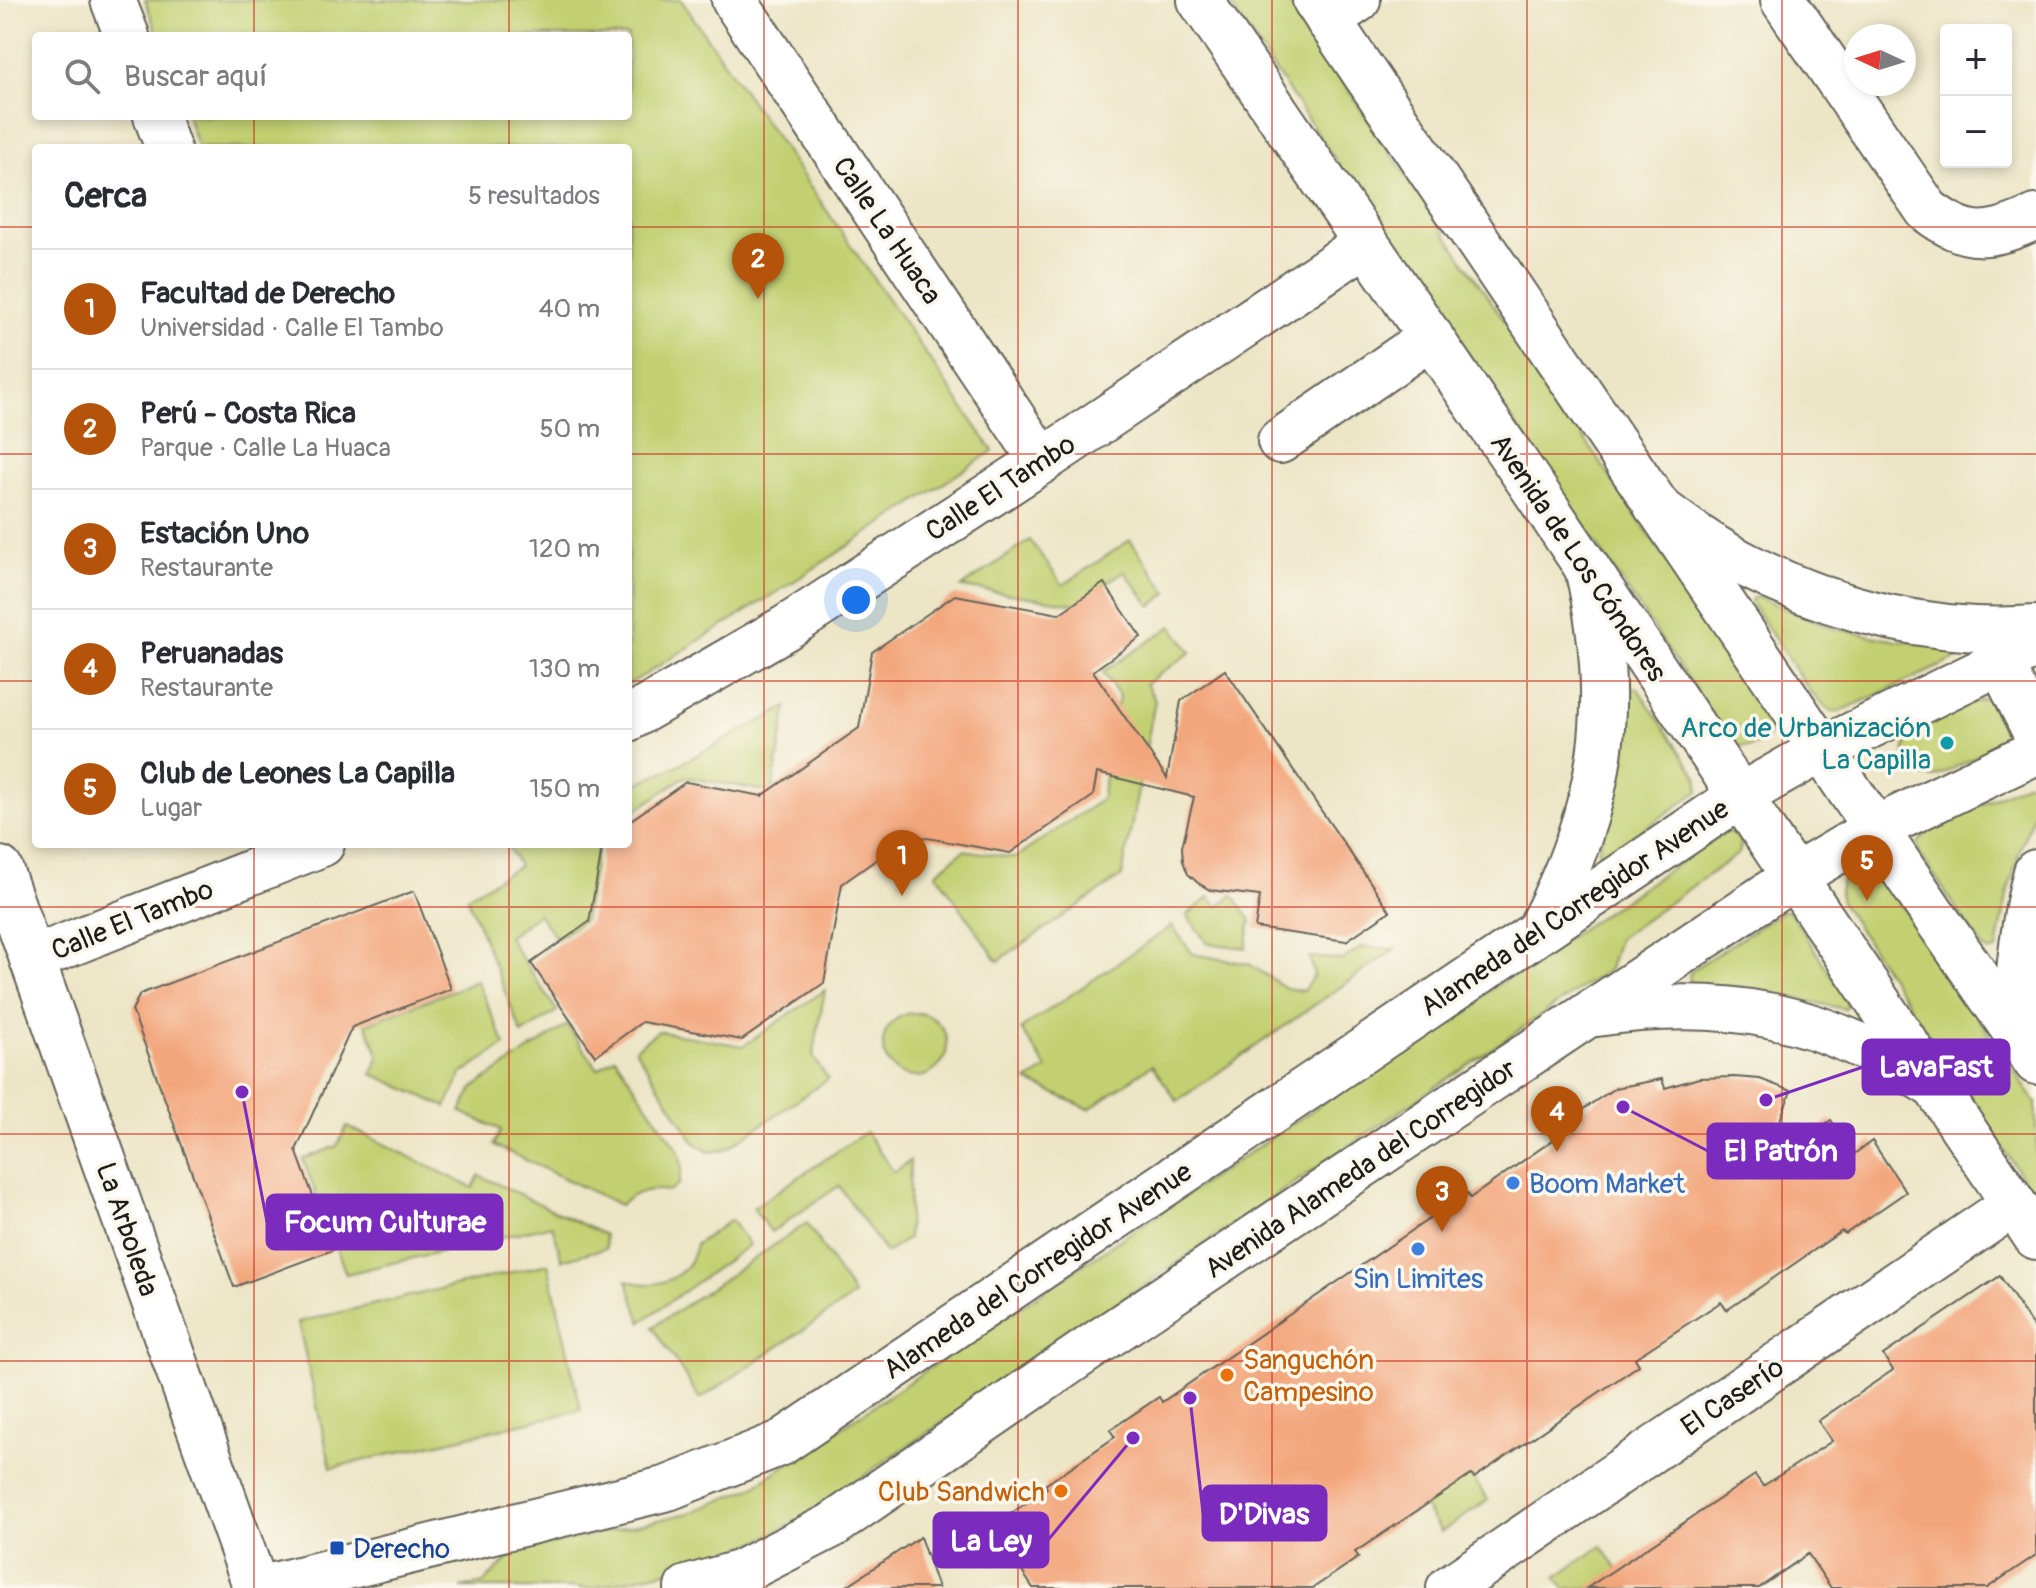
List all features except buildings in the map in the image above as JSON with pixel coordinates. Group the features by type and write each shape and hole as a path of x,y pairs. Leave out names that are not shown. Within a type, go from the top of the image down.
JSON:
{"street":[{"path":"113,0 125,32"},
{"name":"Calle La Huaca","path":"734,0 1042,461"},
{"name":"Avenida de Los Cóndores","path":"1200,0 1431,337 2025,1220"},
{"path":"1783,0 1927,210 1948,226 1981,235 2007,231 2036,217"},
{"path":"1334,7 1656,506 2025,1047"},
{"path":"158,120 166,144"},
{"name":"Calle El Tambo","path":"632,717 787,627 1042,461 1365,244"},
{"path":"1280,441 1431,337"},
{"path":"1656,506 1700,538 1747,566 1797,589 1848,607 1901,619 1960,627 2036,628"},
{"path":"1539,929 1562,885 1581,838 1602,745 1604,656 1598,611 1587,568"},
{"path":"1740,796 1821,750 2018,654 2036,734"},
{"name":"Avenida Alameda del Corregidor","path":"687,1588 739,1573 831,1526 1097,1343 1794,877 1875,829 2036,752"},
{"name":"Alameda del Corregidor Avenue","path":"262,1588 668,1488 781,1443 1740,796"},
{"name":"Calle El Tambo","path":"32,959 312,848"},
{"name":"La Arboleda","path":"0,869 256,1588"},
{"path":"2025,1047 2017,973 2025,914 2036,872"},
{"path":"1589,1015 1643,1007 1695,1006 1746,1010 1796,1020 1844,1037 1891,1059 1934,1086"},
{"name":"El Caserío","path":"1449,1588 2025,1220"}],"green space":[{"path":"145,0 681,0 993,451 632,683 632,144 197,144 188,120 632,120 632,32 157,32"},
{"path":"1227,0 1287,0 1772,716 1770,733 1760,744 1745,747 1730,741"},
{"path":"1030,540 1063,585 1130,540 1168,593 1151,606 1124,571 1076,604 962,587"},
{"path":"1757,597 1836,629 1897,641 1971,647 1971,652 1839,712 1831,712 1811,693 1751,603 1752,598"},
{"path":"1172,626 1191,652 1146,684 1155,700 1122,876 998,961 936,873 964,850 1015,858 1101,800 1119,696 1103,672"},
{"path":"1634,687 1697,776 1699,791 1602,855 1598,851 1624,759"},
{"path":"1982,699 1999,707 2007,725 2008,739 1934,778 1915,775 1906,759 1905,745 1911,734 1937,717"},
{"path":"787,707 772,792 684,777 632,813 632,786"},
{"path":"2028,782 2036,784 2036,808 2007,895 1997,950 1989,952 1982,947 1920,854 1918,843 1930,829"},
{"path":"1725,832 1739,838 1739,853 1618,939 1609,969 806,1515 761,1540 711,1561 591,1588 461,1588 483,1583 516,1552 689,1513 750,1489"},
{"path":"509,848 597,848 584,920 557,939 538,914 508,937 557,1011 522,1034 467,897 519,866"},
{"path":"1866,868 1882,877 2036,1103 2036,1198 1841,902 1840,889 1844,878 1853,871"},
{"path":"1233,895 1251,920 1246,948 1207,943 1187,915 1210,897 1217,907"},
{"path":"1785,910 1791,913 1846,998 1845,1009 1770,993 1691,983 1689,976 1692,970"},
{"path":"1172,926 1193,954 1249,964 1286,988 1303,991 1314,975 1309,957 1342,960 1362,947 1395,949 1177,1101 1152,1065 1089,1109 1027,1081 1047,1069 1021,1029"},
{"path":"477,981 505,1045 462,1074 446,1107 372,1074 379,1056 366,1024"},
{"path":"825,990 813,1057 828,1079 725,1150 709,1152 695,1143 635,1049 658,1031 743,1046"},
{"path":"915,1013 938,1022 947,1045 938,1068 915,1077 892,1068 883,1045 892,1022"},
{"path":"567,1025 598,1069 615,1057 679,1152 682,1166 679,1184 670,1191 643,1192 620,1205 494,1145 501,1130 461,1112 473,1088"},
{"path":"347,1126 473,1188 479,1175 605,1235 606,1248 562,1260 552,1225 346,1274 303,1159 337,1146"},
{"path":"866,1132 894,1172 910,1161 908,1238 886,1253 839,1186 771,1232 753,1208"},
{"path":"731,1220 749,1245 641,1322 627,1280 650,1284 671,1279 687,1266 696,1244"},
{"path":"807,1223 854,1296 700,1399 653,1327"},
{"path":"548,1264 581,1410 331,1468 298,1322"},
{"path":"1408,1383 1488,1500 1441,1532 1362,1414"},
{"path":"1602,1546 1630,1588 1564,1588 1556,1577"}],"place":[{"name":"Perú - Costa Rica","path":"758,299"},
{"name":"Arco de Urbanización La Capilla","path":"1947,743"},
{"name":"Facultad de Derecho","path":"902,896"},
{"name":"Club de Leones La Capilla","path":"1867,901"},
{"name":"Focum Culturae","path":"242,1092"},
{"name":"LavaFast","path":"1766,1100"},
{"name":"El Patrón","path":"1623,1107"},
{"name":"Peruanadas","path":"1557,1152"},
{"name":"Boom Market","path":"1513,1183"},
{"name":"Estación Uno","path":"1442,1232"},
{"name":"Sin Limites","path":"1418,1249"},
{"name":"Sanguchón Campesino","path":"1227,1375"},
{"name":"D'Divas","path":"1190,1398"},
{"name":"La Ley","path":"1133,1438"},
{"name":"Club Sandwich","path":"1061,1491"},
{"name":"Derecho","path":"337,1548"}]}
